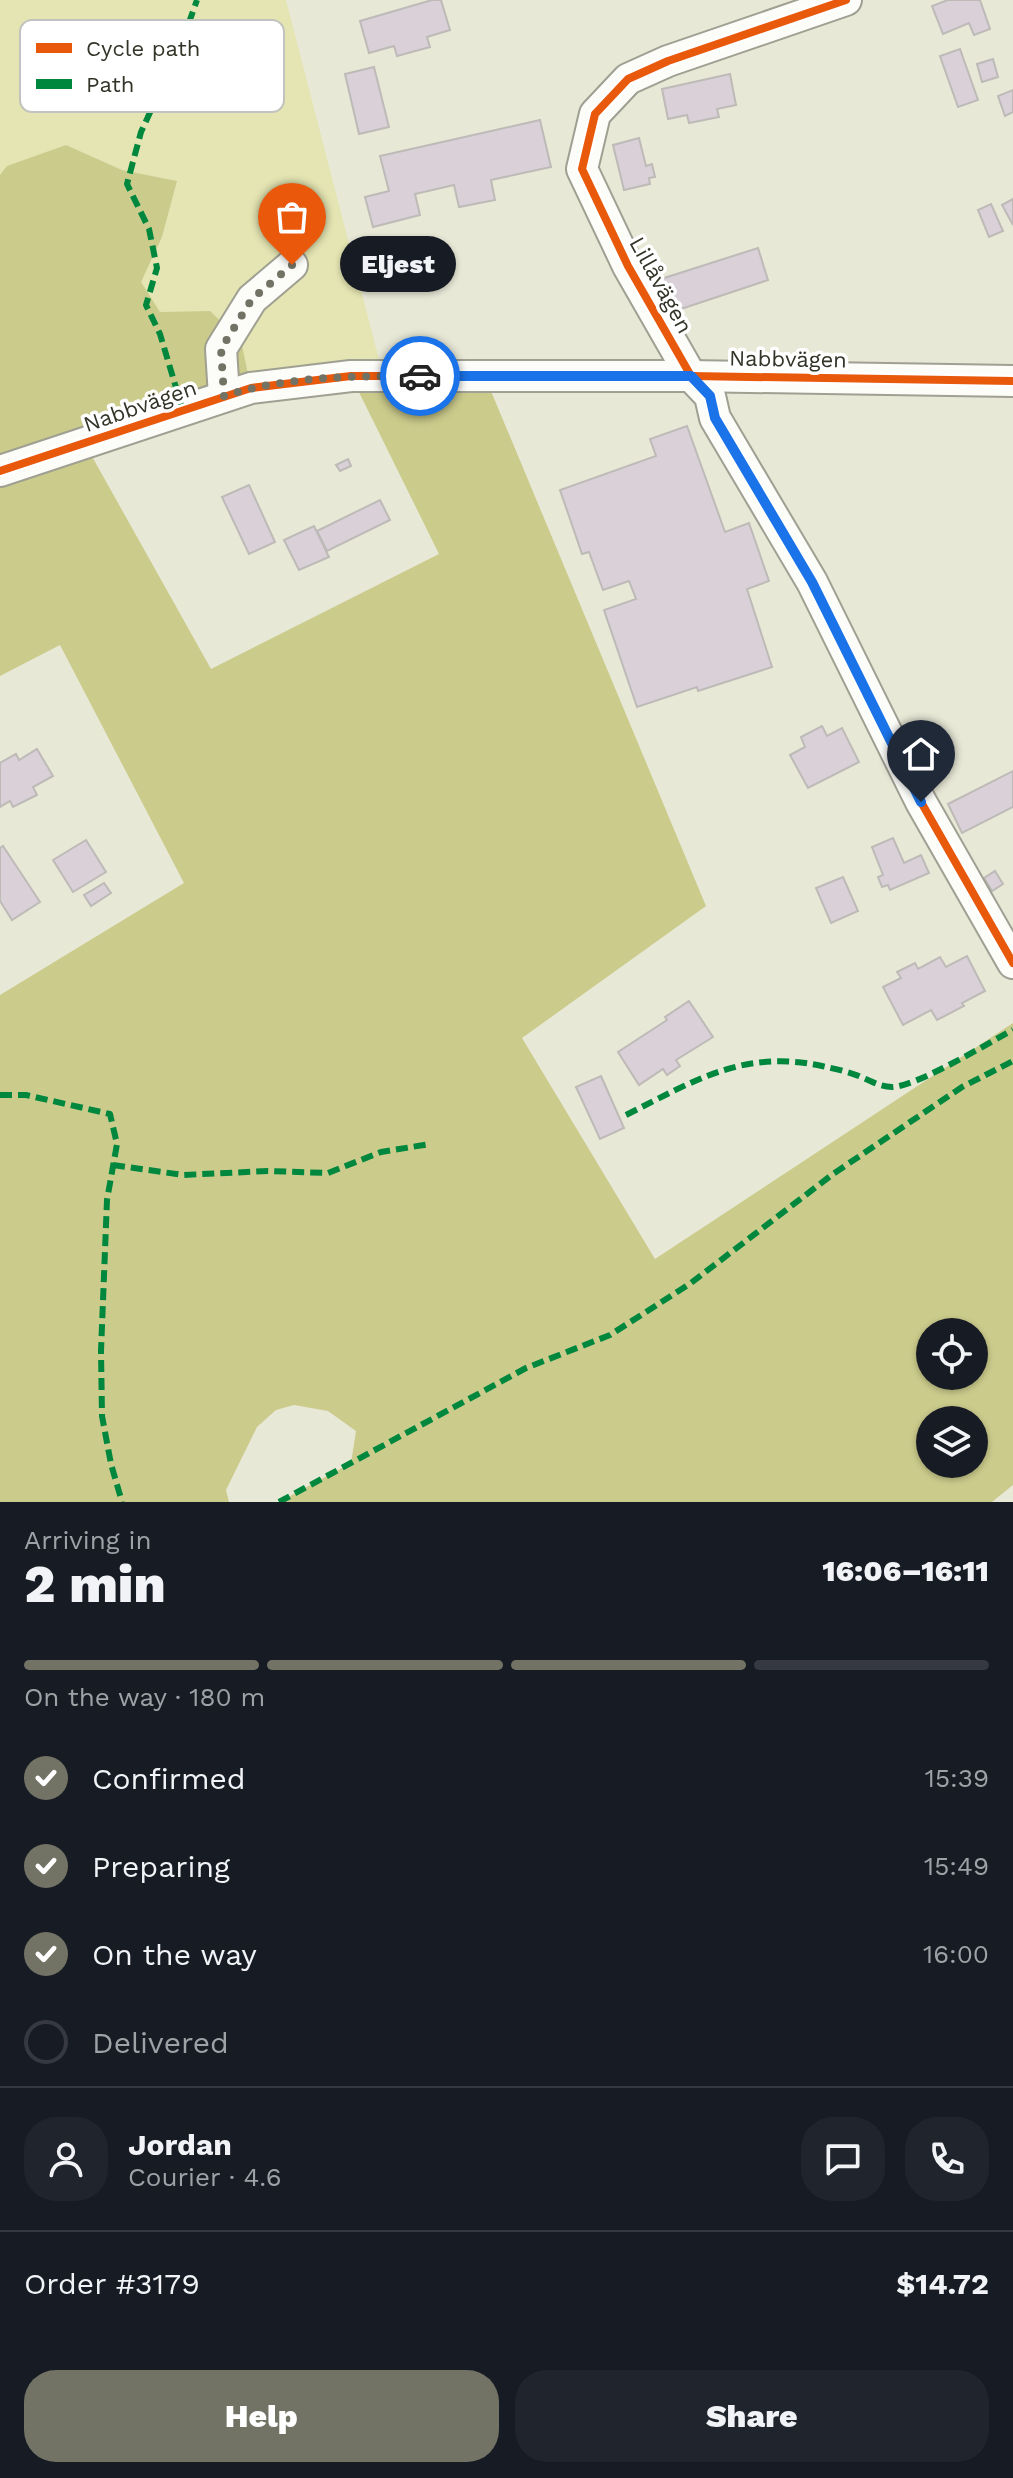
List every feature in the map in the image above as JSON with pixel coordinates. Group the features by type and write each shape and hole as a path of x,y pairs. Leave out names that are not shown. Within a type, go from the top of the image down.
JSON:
{"street":[{"name":"Lillåvägen","path":"846,0 668,61 628,79 595,114 582,169 628,266 691,376 710,396 715,418 812,582 921,802 1013,963"},
{"path":"224,396 221,349 252,299 292,265"},
{"name":"Nabbvägen","path":"0,471 251,388 351,376 691,376 1013,381"}],"green space":[{"path":"0,0 286,0 383,375 251,388 160,312 140,282 162,237 177,181 122,170 66,145 0,175"},
{"path":"66,145 122,170 177,181 162,237 141,282 160,312 210,311 241,341 251,388 85,444 211,669 439,554 351,376 483,372 706,906 522,1038 655,1259 1013,1023 1013,1485 992,1502 279,1502 351,1463 356,1431 328,1411 294,1405 276,1410 257,1427 226,1490 229,1502 0,1502 0,995 184,883 60,645 0,676 0,175 7,166"}],"building":[{"path":"441,0 450,30 427,37 430,47 397,56 394,46 369,53 360,21"},
{"path":"948,0 980,0 990,29 974,35 969,23 943,34 932,6"},
{"path":"960,49 978,100 958,107 940,56"},
{"path":"993,59 998,77 982,82 977,64"},
{"path":"374,67 389,127 359,134 345,74"},
{"path":"730,74 736,105 717,109 719,117 689,123 687,115 668,119 662,89"},
{"path":"1013,90 1013,112 1005,116 998,96"},
{"path":"540,120 551,167 491,180 495,200 459,207 454,185 415,194 420,215 373,227 365,197 389,191 380,156"},
{"path":"639,138 646,166 652,164 655,177 649,178 650,184 624,190 613,145"},
{"path":"1013,199 1013,225 1002,205"},
{"path":"991,204 1003,231 989,237 978,210"},
{"path":"758,248 768,280 669,313 658,280"},
{"path":"687,426 725,532 749,523 769,581 747,589 772,667 637,707 604,610 636,599 629,581 603,590 589,552 582,554 560,490 656,456 650,439"},
{"path":"348,459 351,466 340,471 336,465"},
{"path":"249,485 275,542 249,554 222,497"},
{"path":"380,500 390,520 327,551 317,531"},
{"path":"314,526 329,557 299,570 284,540"},
{"path":"822,726 827,736 842,728 859,762 808,788 790,755 805,747 801,737"},
{"path":"37,749 53,776 33,787 37,795 13,807 10,801 0,807 0,763 16,754 19,760"},
{"path":"1013,771 1013,807 962,833 948,804"},
{"path":"893,838 904,863 921,855 929,873 890,890 888,885 882,887 878,877 883,875 872,847"},
{"path":"86,840 106,872 73,892 53,860"},
{"path":"3,846 40,902 12,920 0,901 0,848"},
{"path":"995,871 1003,884 992,891 984,878"},
{"path":"843,877 858,911 831,923 816,888"},
{"path":"104,883 111,893 91,906 84,895"},
{"path":"967,956 985,991 937,1020 931,1010 903,1025 883,987 901,978 897,972 915,963 918,969 940,957 946,967"},
{"path":"689,1001 713,1037 676,1060 680,1066 667,1075 663,1069 639,1085 618,1052 667,1020 665,1017"},
{"path":"601,1076 624,1128 600,1139 576,1087"}],"marked path":[{"path":"190,20 197,0"},
{"path":"150,112 141,132 127,184 149,229 157,268 146,305 160,334 183,411"},
{"path":"626,1115 720,1071 768,1062 822,1066 884,1086 904,1085 1013,1030"},
{"path":"279,1502 526,1368 610,1335 691,1283 833,1174 962,1087 1013,1061"},
{"path":"0,1095 26,1095 110,1114 117,1144 107,1200 101,1351 102,1416 122,1502"},
{"path":"113,1165 183,1175 268,1171 328,1173 381,1152 430,1144"}],"cycle path":[{"path":"846,0 668,61 628,79 595,114 582,169 628,266 691,376 710,396 715,418 812,582 921,802 1013,963"},
{"path":"0,471 251,388 351,376 691,376 1013,381"}],"way so far":[{"path":"292,265 252,299 221,349 224,396 251,388 351,376 420,376"}],"place":[{"name":"Eljest","path":"292,265"}],"route":[{"path":"420,376 691,376 710,396 715,418 812,582 921,802"}]}
